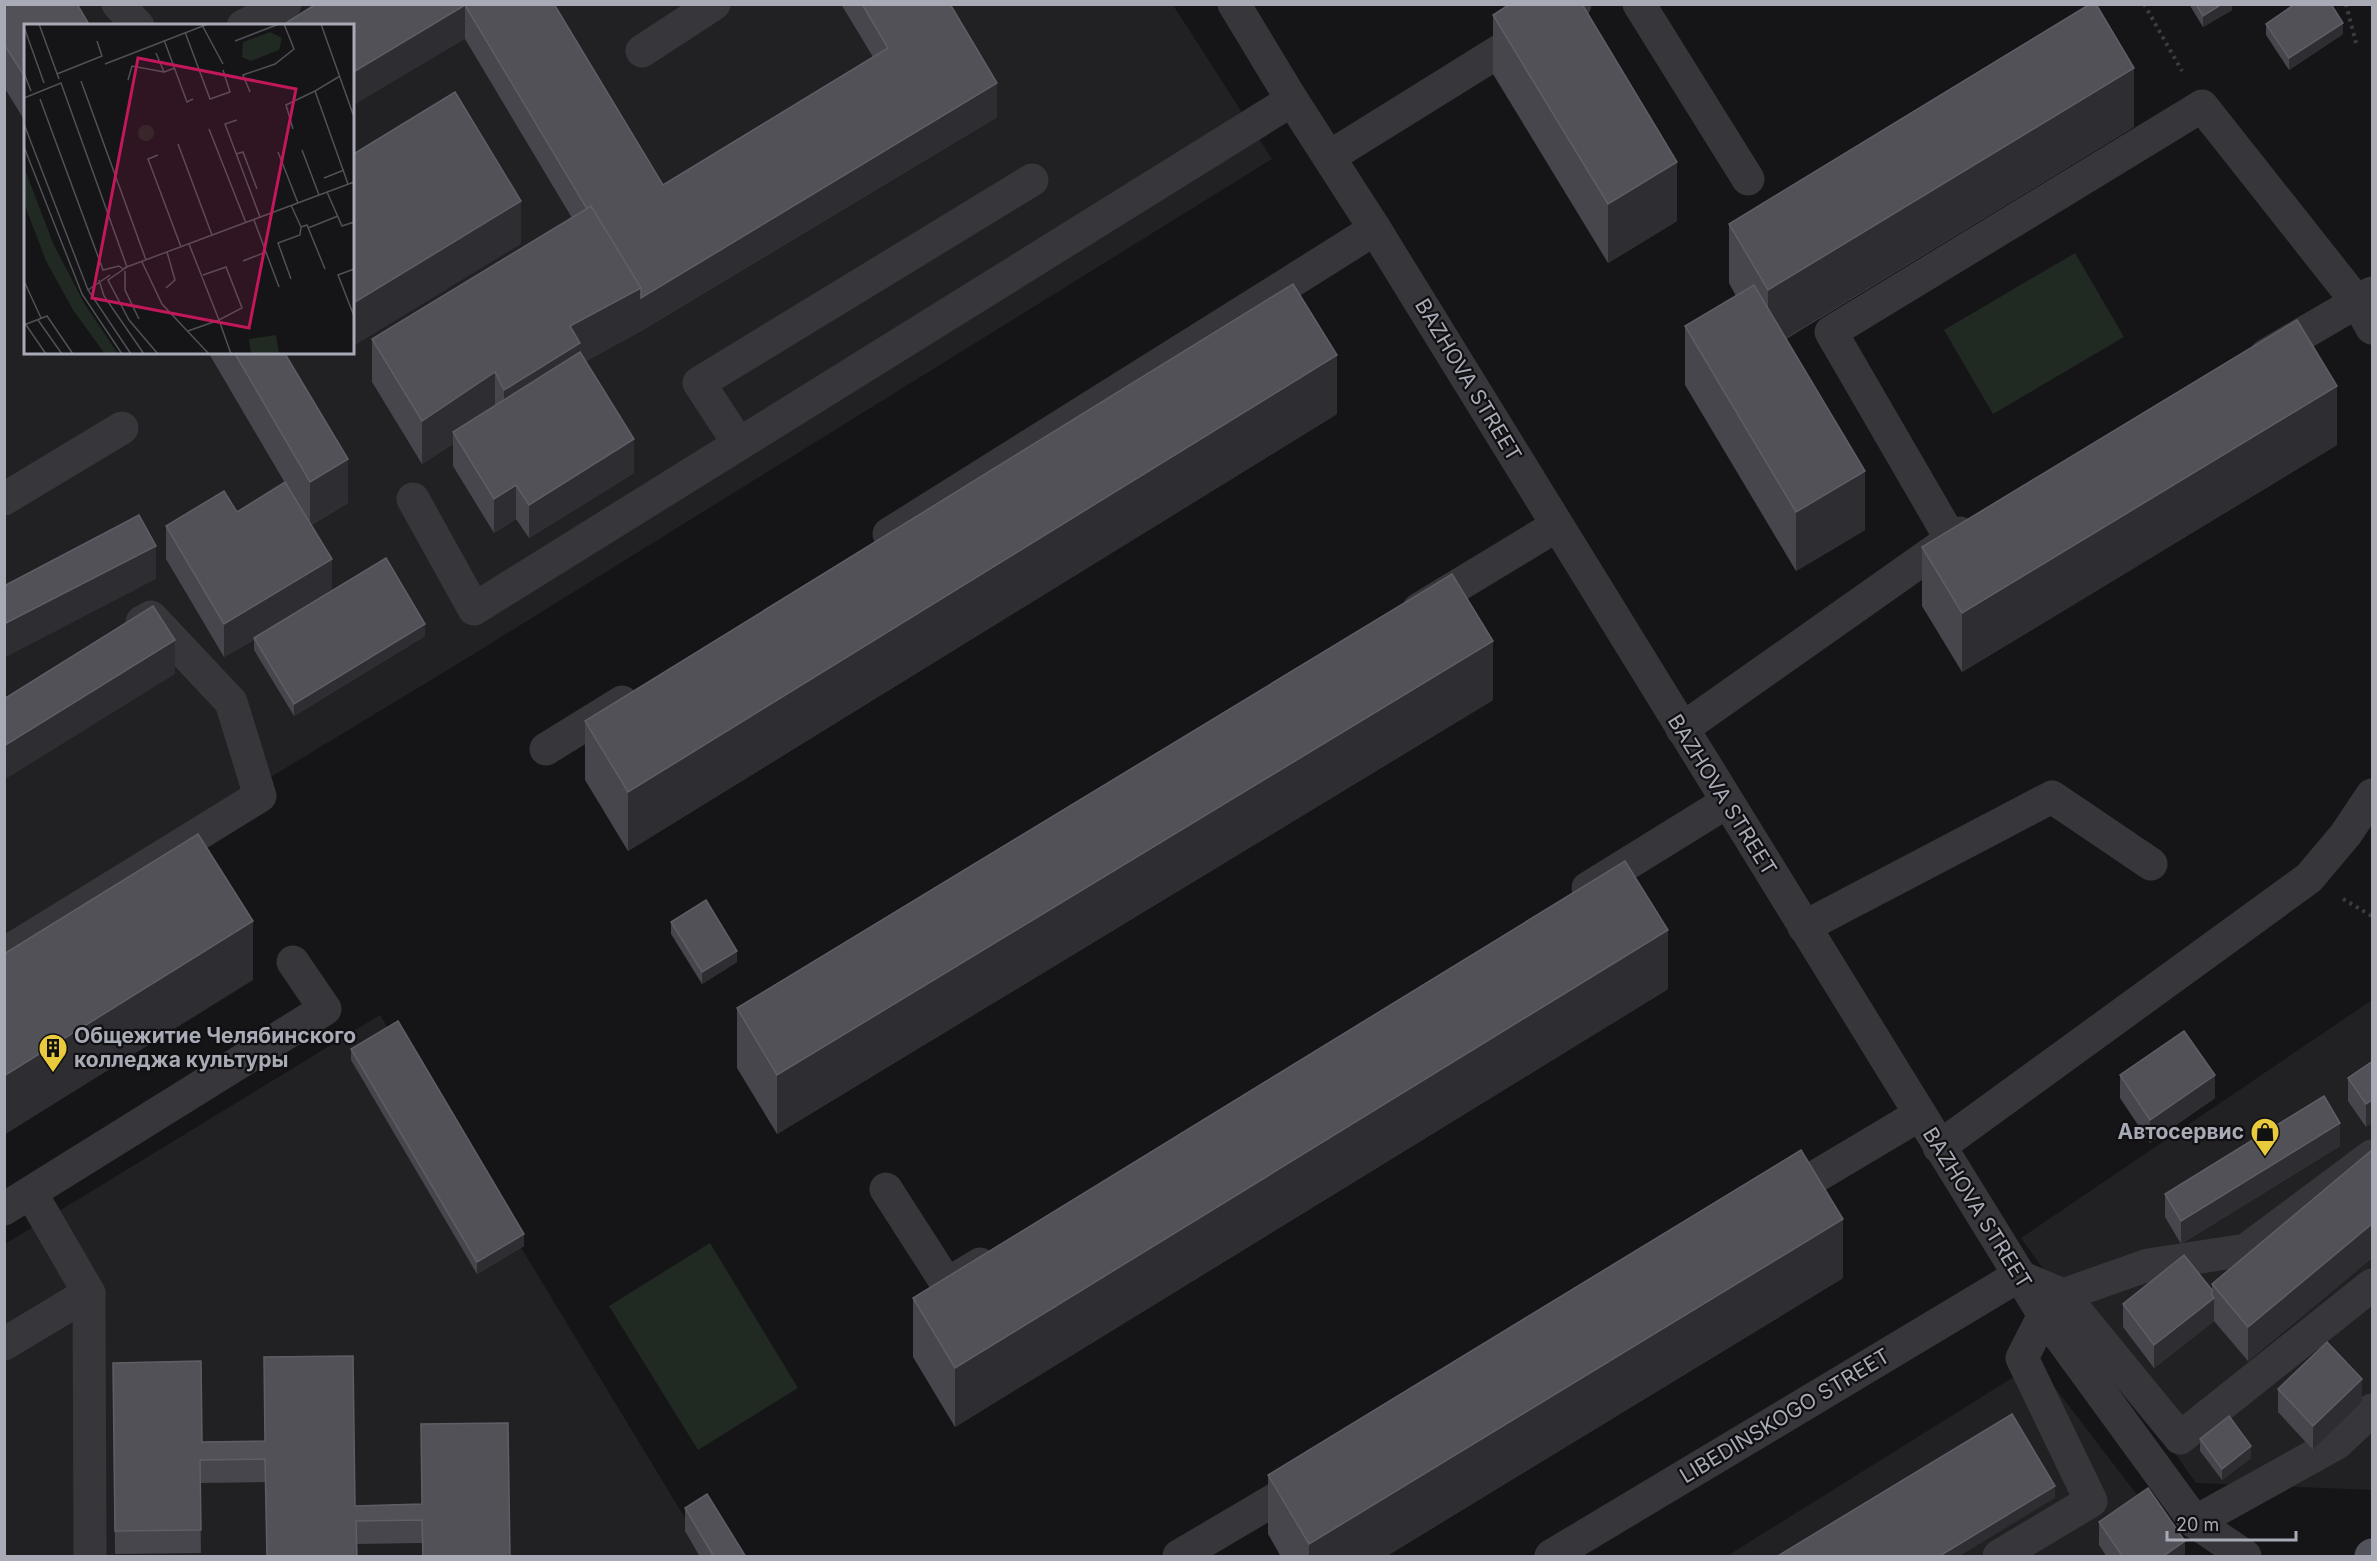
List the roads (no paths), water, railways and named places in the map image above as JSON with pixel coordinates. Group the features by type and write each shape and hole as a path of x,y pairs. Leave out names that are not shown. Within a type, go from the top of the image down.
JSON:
{"street":[{"path":"118,4 136,24"},
{"path":"247,24 285,4"},
{"path":"642,51 714,4"},
{"name":"BAZHOVA STREET","path":"1234,4 1292,100 1376,229 1556,526 2018,1276 2053,1305 2195,1522 2245,1557"},
{"path":"1329,157 1575,4"},
{"path":"1640,4 1749,179"},
{"path":"413,499 474,609 1292,100"},
{"path":"1951,539 1831,332 2202,106 2367,307 2245,367"},
{"path":"739,444 699,383 1032,180"},
{"path":"860,552 1376,229"},
{"path":"4,498 122,428"},
{"path":"1682,729 1951,539 1982,521"},
{"path":"1394,624 1556,526"},
{"path":"4,954 260,796 231,702 151,617 112,640"},
{"path":"546,749 648,686"},
{"path":"1940,1147 2309,878 2346,834 2373,795"},
{"path":"1804,927 2052,797 2151,864"},
{"path":"1565,903 1727,802"},
{"path":"90,1557 89,1293 18,1201 325,1009 293,962"},
{"path":"1755,1213 1919,1115"},
{"path":"1999,1557 2091,1501 2022,1358 2053,1305 2148,1265 2246,1251 2373,1156"},
{"path":"886,1189 947,1284 1008,1247"},
{"name":"LIBEDINSKOGO STREET","path":"1551,1557 2018,1276"},
{"path":"2053,1305 2180,1438 2373,1285"},
{"path":"4,1344 89,1293"},
{"path":"2195,1522 2337,1443 2373,1410"},
{"path":"1179,1557 1333,1464"}],"place":[{"name":"Общежитие Челябинского колледжа культуры","path":"53,1074"},
{"name":"Автосервис","path":"2265,1158"}]}
